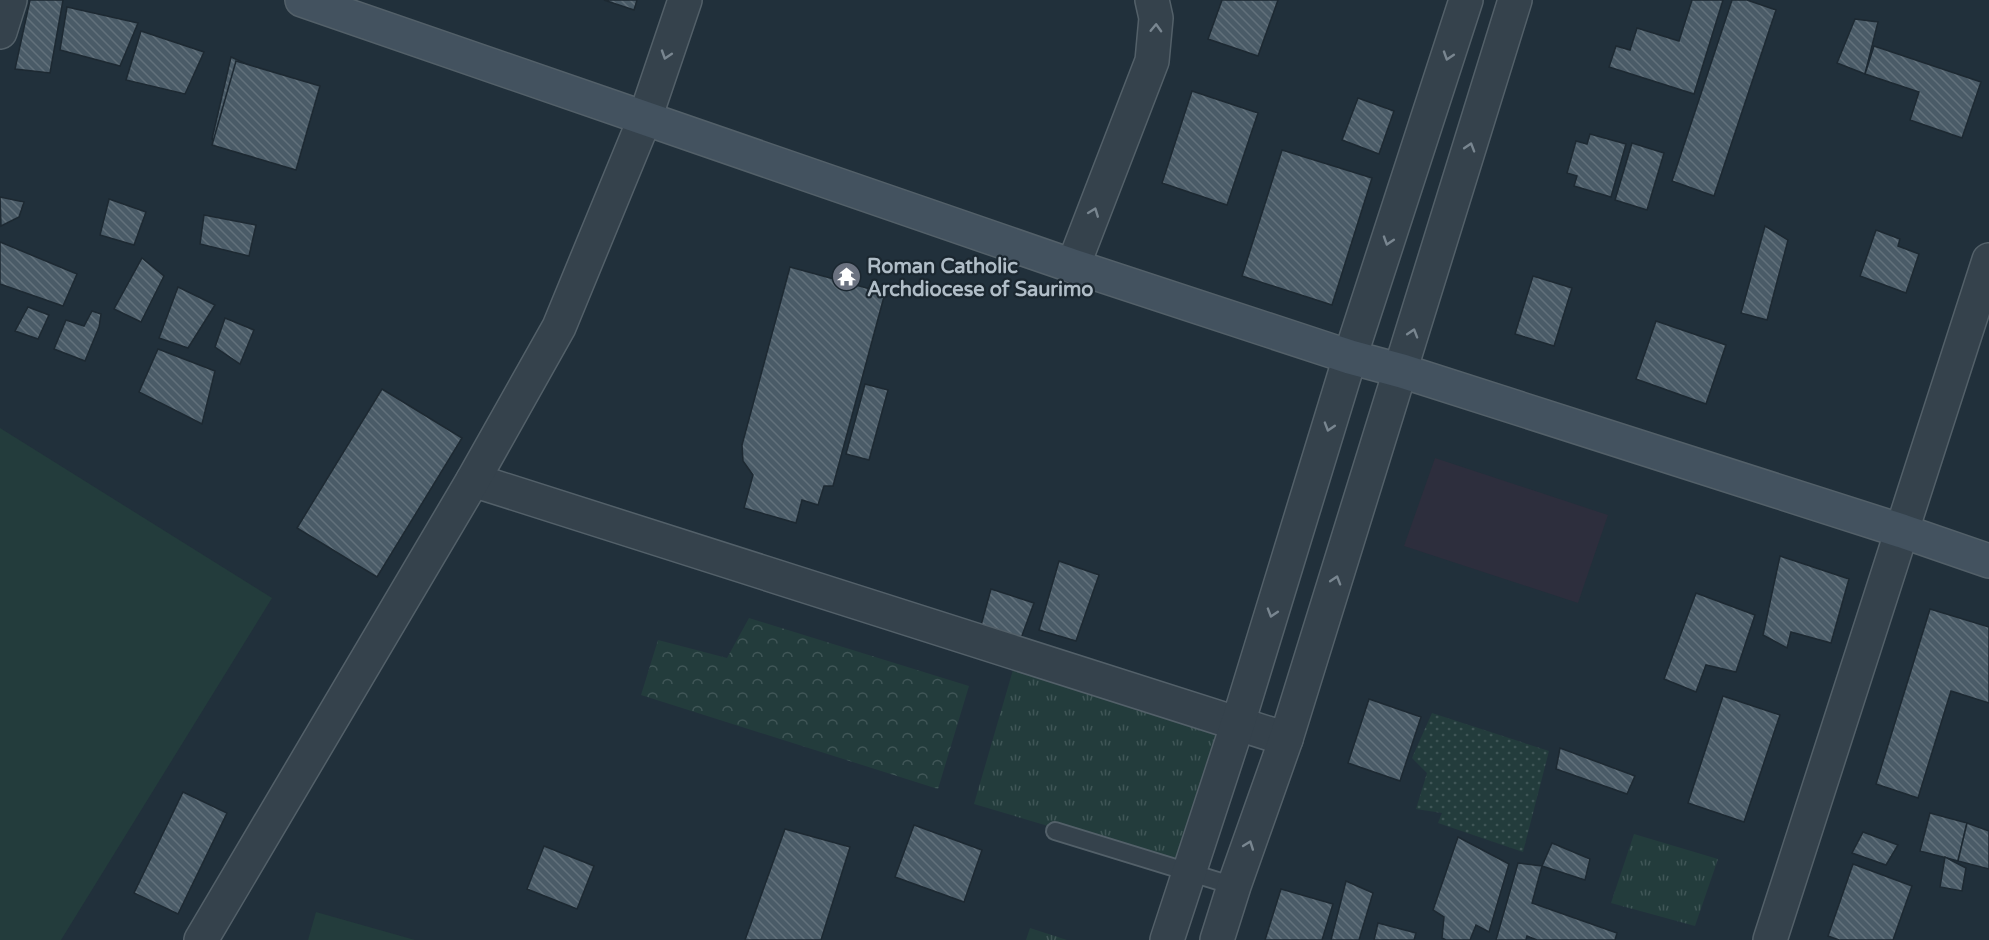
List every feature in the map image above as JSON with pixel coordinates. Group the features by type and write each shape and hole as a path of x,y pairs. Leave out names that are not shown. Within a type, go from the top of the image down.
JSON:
{"main road":[{"path":"302,0 364,9 645,118 1073,266 1350,357 1401,371 1902,531 1989,561"}],"street":[{"path":"0,32 10,0"},
{"path":"201,940 473,480 560,327 645,118 685,0"},
{"path":"1073,266 1152,61 1156,25 1152,0"},
{"path":"1167,940 1238,723 1350,357 1466,0"},
{"path":"1217,940 1286,739 1515,0"},
{"path":"1770,940 1989,260"},
{"path":"473,480 1286,739"}],"lane":[{"path":"1055,831 1234,886"}],"shaded area":[{"path":"1435,458 1608,515 1578,603 1404,546"}],"green space":[{"path":"0,428 272,598 61,940 0,940"},
{"path":"749,618 969,686 938,789 641,695 658,640 727,658"},
{"path":"1015,663 1230,727 1189,868 974,804"},
{"path":"1432,713 1549,751 1523,852 1438,823 1442,813 1416,809 1427,773 1412,758"},
{"path":"1634,834 1718,859 1695,926 1611,903"},
{"path":"316,912 415,940 308,940"},
{"path":"1030,928 1067,940 1026,940"}],"building":[{"path":"30,0 63,0 50,73 15,69"},
{"path":"604,0 637,0 634,10"},
{"path":"1222,0 1278,0 1258,56 1208,39"},
{"path":"1692,0 1723,0 1694,94 1609,67 1616,46 1630,50 1637,28 1679,41"},
{"path":"1732,0 1747,0 1776,10 1714,196 1672,181"},
{"path":"67,7 138,23 120,66 60,50"},
{"path":"1855,19 1878,22 1865,74 1837,63"},
{"path":"141,31 204,52 185,94 126,80"},
{"path":"1874,46 1981,82 1962,138 1910,120 1919,92 1865,74"},
{"path":"231,57 251,66 282,163 212,139"},
{"path":"236,61 320,86 296,170 212,145"},
{"path":"1192,91 1258,113 1227,205 1162,183"},
{"path":"1358,98 1394,111 1379,154 1342,140"},
{"path":"1590,134 1626,144 1611,197 1574,186 1577,176 1567,173 1576,141 1587,144"},
{"path":"1632,143 1664,153 1647,210 1615,200"},
{"path":"1282,150 1372,178 1332,305 1242,276"},
{"path":"0,197 24,202 19,217 1,226"},
{"path":"109,199 146,212 134,245 100,235"},
{"path":"204,215 256,225 249,256 200,244"},
{"path":"1765,226 1788,240 1767,320 1741,313"},
{"path":"1876,230 1900,239 1898,246 1919,254 1906,293 1860,276"},
{"path":"0,242 77,274 63,306 0,284"},
{"path":"142,258 164,276 141,322 114,309"},
{"path":"790,267 885,293 833,486 824,486 818,505 802,500 796,523 744,508 753,475 743,461 742,445"},
{"path":"1533,276 1572,288 1554,346 1515,334"},
{"path":"178,287 215,305 188,348 159,338"},
{"path":"28,307 49,315 38,339 15,331"},
{"path":"92,311 101,314 99,327 85,361 54,349 66,320 84,326"},
{"path":"225,318 254,330 240,364 215,347"},
{"path":"1656,321 1726,345 1706,404 1636,379"},
{"path":"158,349 215,371 202,424 139,392"},
{"path":"865,384 888,390 869,460 846,454"},
{"path":"382,389 462,438 377,577 297,528"},
{"path":"1780,556 1849,579 1831,643 1791,632 1787,648 1763,635"},
{"path":"1059,561 1099,575 1076,641 1039,630"},
{"path":"991,589 1034,603 1020,641 980,629"},
{"path":"1696,593 1755,615 1736,672 1706,665 1696,692 1664,679"},
{"path":"1930,609 1989,627 1989,703 1951,691 1918,798 1876,784"},
{"path":"1723,696 1780,715 1744,822 1688,803"},
{"path":"1369,699 1421,717 1400,781 1348,763"},
{"path":"1560,748 1635,776 1627,794 1556,769"},
{"path":"183,792 227,813 178,914 134,893"},
{"path":"1930,813 1967,823 1958,861 1920,851"},
{"path":"1967,823 1989,831 1989,869 1958,861"},
{"path":"914,825 982,850 964,902 895,877"},
{"path":"785,829 850,847 821,940 745,940"},
{"path":"1863,832 1898,845 1886,865 1852,853"},
{"path":"1458,837 1509,864 1489,932 1476,925 1470,940 1446,940 1442,938 1444,917 1433,910"},
{"path":"1552,843 1590,859 1585,880 1542,866"},
{"path":"544,846 594,866 577,909 527,889"},
{"path":"1945,857 1966,868 1962,891 1940,887"},
{"path":"1518,863 1542,866 1532,903 1617,933 1615,940 1537,940 1527,936 1526,940 1496,940"},
{"path":"1853,864 1912,886 1893,940 1839,940 1828,936"},
{"path":"1346,881 1373,893 1359,940 1331,940"},
{"path":"1281,889 1333,904 1322,940 1265,940"},
{"path":"1378,923 1416,933 1414,940 1374,940"}],"place":[{"name":"Roman Catholic Archdiocese of Saurimo","path":"846,277"}]}
